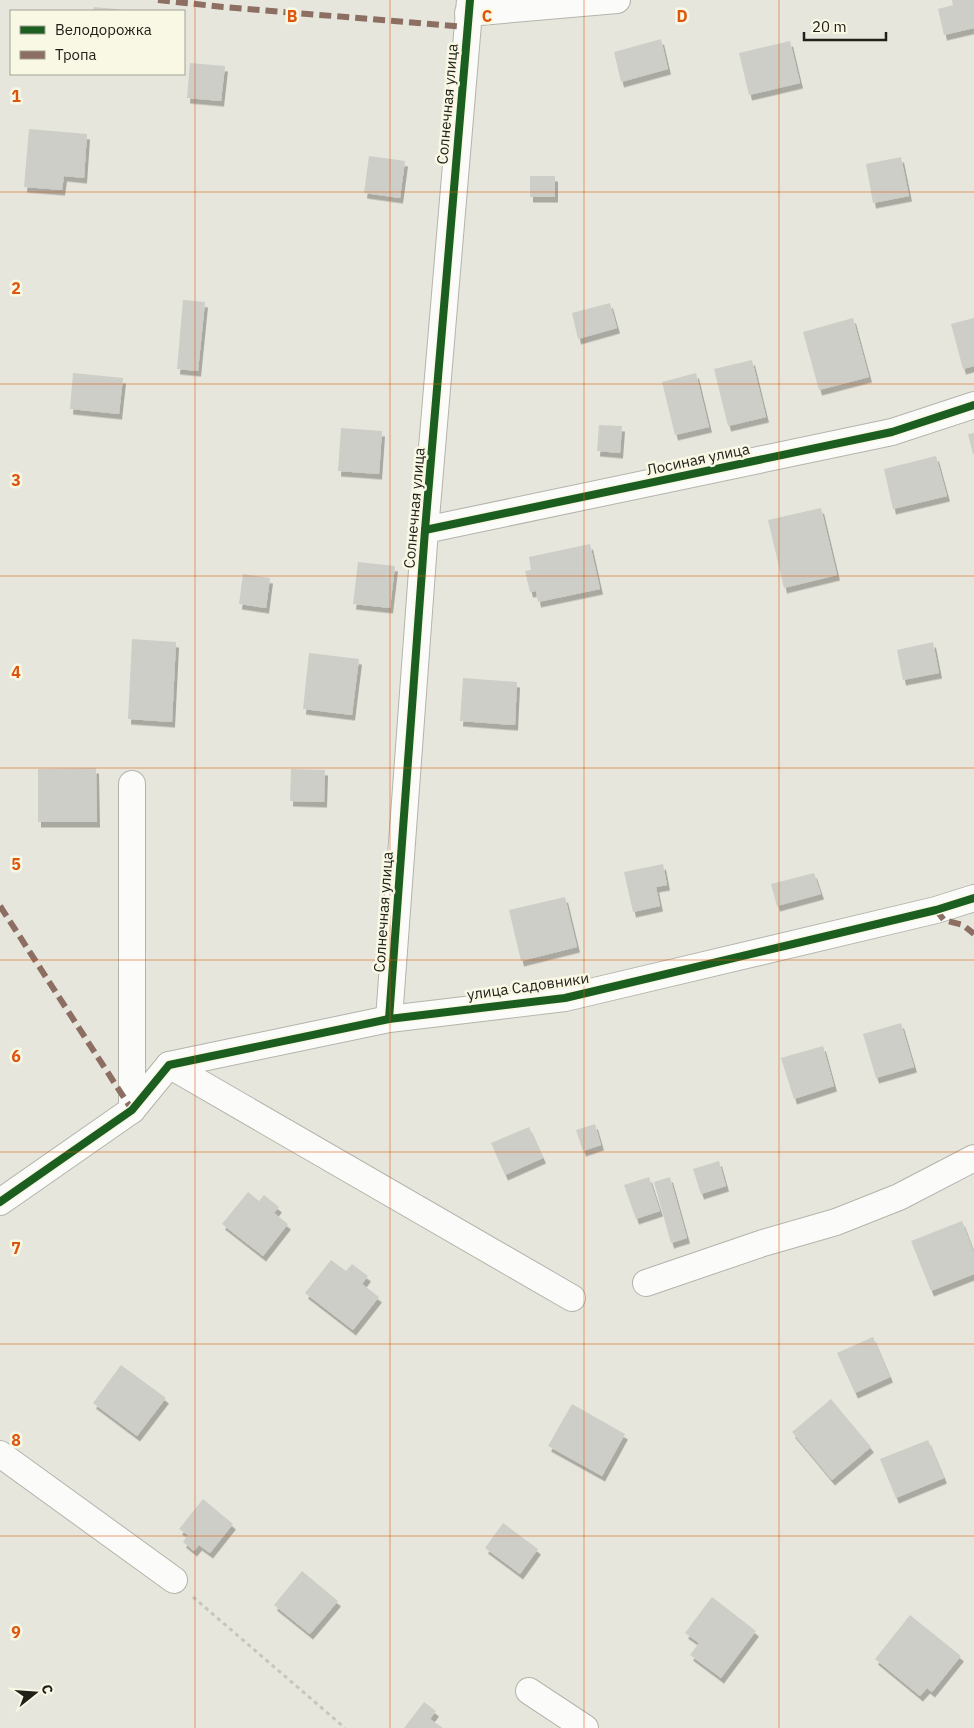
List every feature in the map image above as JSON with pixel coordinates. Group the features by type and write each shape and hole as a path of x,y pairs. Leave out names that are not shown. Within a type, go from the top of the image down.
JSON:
{"street":[{"path":"469,7 616,0"},
{"name":"Солнечная улица","path":"389,1018 426,530 469,7"},
{"name":"Лосиная улица","path":"426,530 892,432 974,406"},
{"path":"132,784 132,1110"},
{"name":"улица Садовники","path":"169,1065 389,1018 566,998 936,910 974,898"},
{"path":"0,1202 132,1110 169,1065 572,1298"},
{"path":"646,1283 762,1243 836,1222 899,1197 974,1158"},
{"path":"0,1454 174,1580"},
{"path":"529,1691 585,1728"}],"path":[{"path":"174,1580 345,1728"}],"building":[{"path":"952,0 974,0 974,28 944,35 938,9 953,5"},
{"path":"94,7 126,10 93,10"},
{"path":"661,39 668,69 621,82 614,52"},
{"path":"790,41 800,83 749,95 739,53"},
{"path":"190,63 225,66 221,101 187,98"},
{"path":"29,129 87,134 84,178 64,176 62,190 24,187"},
{"path":"369,156 405,161 400,198 364,193"},
{"path":"901,157 909,196 873,203 866,164"},
{"path":"530,176 555,176 555,197 530,197"},
{"path":"183,300 205,302 198,371 177,369"},
{"path":"610,303 617,328 578,339 572,313"},
{"path":"853,318 869,377 819,390 803,332"},
{"path":"974,318 974,366 963,369 951,324"},
{"path":"752,360 766,417 728,426 714,369"},
{"path":"73,373 123,378 119,414 70,409"},
{"path":"696,373 709,427 675,435 662,382"},
{"path":"599,425 622,426 620,453 597,451"},
{"path":"341,428 382,431 379,474 338,471"},
{"path":"974,433 974,454 973,454 968,434"},
{"path":"936,456 947,496 893,509 884,469"},
{"path":"821,508 837,575 784,588 768,520"},
{"path":"590,544 600,589 538,602 536,591 530,592 525,571 531,570 529,557"},
{"path":"358,562 395,566 390,608 353,604"},
{"path":"243,574 270,578 266,608 239,604"},
{"path":"132,639 176,642 172,722 128,719"},
{"path":"933,642 939,673 903,680 897,650"},
{"path":"309,653 359,659 352,715 303,709"},
{"path":"463,678 517,682 515,725 460,721"},
{"path":"96,768 97,822 38,822 38,769"},
{"path":"291,769 325,770 324,802 290,801"},
{"path":"663,864 667,885 656,887 660,906 633,912 624,872"},
{"path":"814,873 821,894 777,906 771,884"},
{"path":"565,897 577,947 521,961 509,910"},
{"path":"901,1023 914,1067 876,1078 863,1034"},
{"path":"823,1046 834,1086 794,1099 781,1058"},
{"path":"595,1124 601,1145 583,1151 576,1130"},
{"path":"529,1127 543,1158 505,1175 491,1143"},
{"path":"719,1161 726,1186 701,1194 693,1169"},
{"path":"649,1177 660,1211 636,1219 624,1185"},
{"path":"670,1177 687,1238 671,1243 654,1182"},
{"path":"248,1192 259,1201 264,1195 279,1207 274,1213 288,1224 263,1256 222,1224"},
{"path":"962,1221 974,1253 974,1274 931,1291 911,1241"},
{"path":"331,1260 346,1271 352,1264 368,1276 362,1284 379,1297 353,1330 305,1293"},
{"path":"873,1337 890,1377 855,1393 837,1353"},
{"path":"121,1365 166,1398 137,1436 93,1403"},
{"path":"831,1399 871,1447 832,1480 792,1432"},
{"path":"572,1404 625,1434 602,1476 548,1446"},
{"path":"928,1440 944,1478 896,1498 880,1459"},
{"path":"203,1499 233,1524 210,1553 199,1545 194,1551 183,1542 188,1535 179,1529"},
{"path":"503,1523 538,1549 520,1574 485,1548"},
{"path":"302,1571 338,1601 310,1634 274,1605"},
{"path":"712,1597 756,1631 721,1678 690,1655 699,1643 685,1633"},
{"path":"910,1615 961,1656 932,1692 927,1688 920,1696 875,1659"},
{"path":"424,1702 436,1711 430,1719 443,1728 404,1728"}],"marked path":[{"path":"158,0 467,27"},
{"path":"0,906 132,1110"},
{"path":"936,910 944,920 963,925 974,934"}],"cycle path":[{"path":"389,1019 425,530 470,0"},
{"path":"425,530 892,432 974,405"},
{"path":"0,1202 132,1110 169,1065 389,1019 565,998 936,910 974,898"}]}
